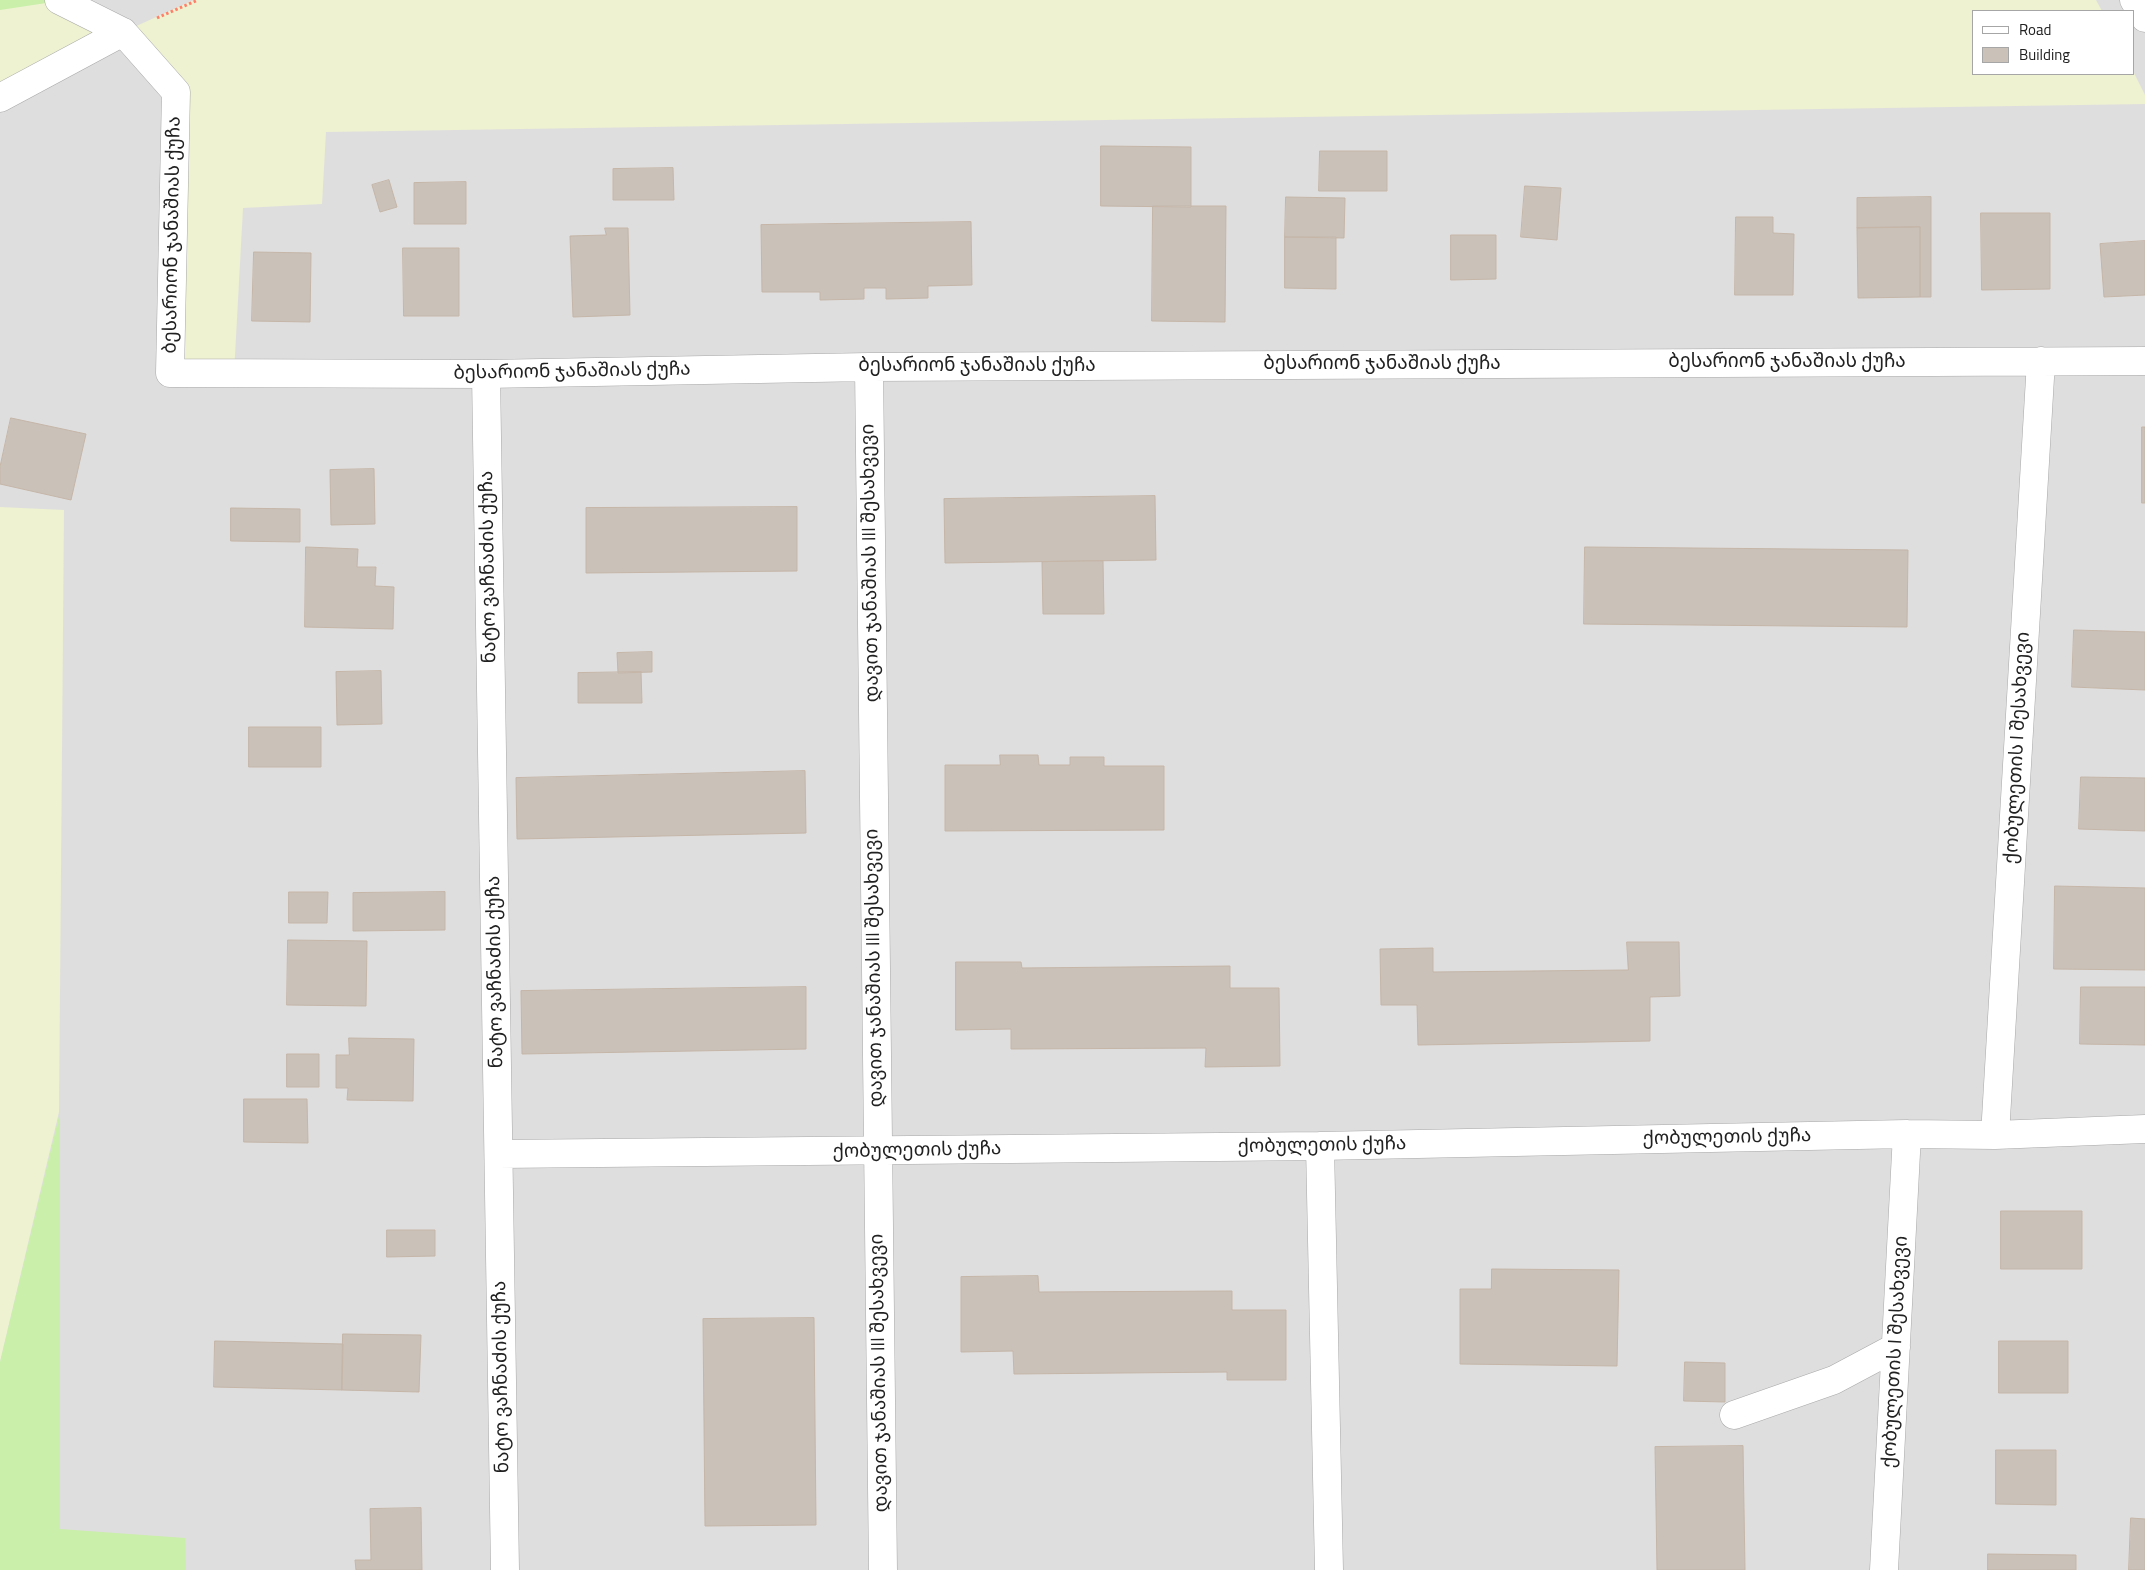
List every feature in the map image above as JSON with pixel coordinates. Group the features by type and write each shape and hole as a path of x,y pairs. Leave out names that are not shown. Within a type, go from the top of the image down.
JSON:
{"street":[{"path":"59,0 123,32"},
{"path":"2134,0 2145,18"},
{"path":"0,98 123,32"},
{"name":"ბესარიონ ჯანაშიას ქუჩა","path":"123,32 176,92 170,373 486,374 869,367 2145,361"},
{"name":"ქობულეთის I შესახვევი","path":"1995,1136 2041,361"},
{"name":"დავით ჯანაშიას III შესახვევი","path":"869,367 882,1570"},
{"name":"ნატო ვაჩნაძის ქუჩა","path":"486,374 505,1570"},
{"name":"ქობულეთის ქუჩა","path":"499,1154 877,1152 1320,1146 1907,1134 1995,1136 2145,1129"},
{"name":"ქობულეთის I შესახვევი","path":"1884,1570 1907,1134"},
{"path":"1320,1146 1329,1570"},
{"path":"1734,1415 1834,1380 1896,1347"}],"path":[{"path":"123,32 198,0"}],"shaded area":[{"path":"66,0 2145,0 2145,1570 0,1570 0,10"}],"green space":[{"path":"0,0 59,0 123,32 0,98"},
{"path":"0,0 66,0 0,10"},
{"path":"194,0 2096,0 2101,10 1972,10 1972,75 2135,75 2145,95 2145,104 326,132 322,204 243,208 234,374 170,373 176,92 123,32"},
{"path":"0,507 64,510 59,1112 0,1362"},
{"path":"60,1112 60,1529 185,1538 186,1570 0,1570 0,1362"}],"building":[{"path":"1101,146 1191,147 1191,207 1101,206"},
{"path":"1320,151 1387,151 1387,191 1319,191"},
{"path":"673,168 674,200 613,200 613,169"},
{"path":"389,180 397,207 380,212 372,185"},
{"path":"466,182 466,224 414,224 414,183"},
{"path":"1525,186 1561,188 1557,240 1521,237"},
{"path":"1286,197 1345,198 1344,238 1285,237"},
{"path":"1931,197 1931,297 1920,297 1920,227 1857,228 1857,198"},
{"path":"1153,206 1226,206 1225,322 1152,321"},
{"path":"1981,213 2050,213 2050,289 1982,290"},
{"path":"1736,217 1773,217 1773,233 1794,234 1793,295 1735,295"},
{"path":"971,222 972,285 928,286 928,298 886,299 886,288 864,288 864,299 820,300 820,292 762,292 761,225"},
{"path":"1920,227 1920,297 1858,298 1857,228"},
{"path":"605,228 628,228 630,315 573,317 570,236 606,235"},
{"path":"1451,235 1496,235 1496,279 1451,280"},
{"path":"1285,237 1336,237 1336,289 1285,288"},
{"path":"2145,241 2145,295 2104,297 2100,244"},
{"path":"403,248 459,248 459,316 404,316"},
{"path":"254,252 311,253 310,322 252,321"},
{"path":"11,418 86,434 71,500 0,484 0,467"},
{"path":"2142,427 2145,427 2145,503 2142,503"},
{"path":"374,469 375,524 331,525 330,470"},
{"path":"1155,496 1156,560 945,563 944,499"},
{"path":"797,507 797,571 586,573 586,508"},
{"path":"231,508 300,509 300,542 231,541"},
{"path":"306,547 358,549 357,567 376,567 375,586 394,587 393,629 305,627"},
{"path":"1585,547 1908,550 1907,627 1584,624"},
{"path":"1103,561 1104,614 1043,614 1042,562"},
{"path":"2074,630 2145,632 2145,690 2072,687"},
{"path":"652,652 652,672 618,673 617,653"},
{"path":"381,671 382,724 337,725 336,672"},
{"path":"641,672 642,703 578,703 578,673"},
{"path":"249,727 321,727 321,767 249,767"},
{"path":"1000,755 1038,755 1039,765 1070,765 1070,757 1104,757 1104,766 1164,766 1164,830 945,831 945,765 1000,765"},
{"path":"805,771 806,833 517,839 516,778"},
{"path":"2081,777 2145,778 2145,831 2079,829"},
{"path":"2055,886 2145,888 2145,970 2054,969"},
{"path":"289,892 328,892 327,923 289,923"},
{"path":"445,892 445,930 353,931 353,893"},
{"path":"288,940 367,941 366,1006 287,1005"},
{"path":"1627,942 1679,942 1680,996 1650,997 1650,1041 1418,1045 1417,1005 1381,1005 1380,949 1433,948 1433,972 1628,970"},
{"path":"956,962 1021,962 1022,968 1230,966 1230,988 1279,988 1280,1066 1205,1067 1206,1048 1011,1049 1011,1029 956,1030"},
{"path":"806,987 806,1049 522,1054 521,991"},
{"path":"2081,987 2145,987 2145,1045 2080,1044"},
{"path":"349,1038 414,1039 413,1101 347,1100 348,1088 336,1088 336,1055 349,1055"},
{"path":"287,1054 319,1054 319,1087 287,1087"},
{"path":"244,1099 307,1099 308,1143 244,1142"},
{"path":"2001,1211 2082,1211 2082,1269 2001,1269"},
{"path":"387,1230 435,1230 435,1256 387,1257"},
{"path":"1492,1269 1619,1270 1617,1366 1460,1364 1460,1289 1491,1289"},
{"path":"1038,1276 1039,1292 1232,1291 1232,1310 1286,1310 1286,1380 1227,1380 1227,1372 1014,1374 1013,1351 961,1352 961,1277"},
{"path":"814,1318 816,1525 705,1526 703,1319"},
{"path":"343,1334 421,1335 419,1392 342,1390"},
{"path":"215,1341 343,1344 342,1390 214,1387"},
{"path":"1999,1341 2068,1341 2068,1393 1999,1393"},
{"path":"1685,1362 1725,1363 1725,1402 1684,1401"},
{"path":"1743,1446 1745,1570 1657,1570 1655,1447"},
{"path":"1996,1450 2056,1450 2056,1505 1996,1504"},
{"path":"421,1508 422,1570 356,1570 355,1560 371,1560 370,1509"},
{"path":"2131,1518 2145,1519 2145,1570 2129,1570"},
{"path":"1988,1554 2076,1555 2076,1570 1988,1570"}]}
